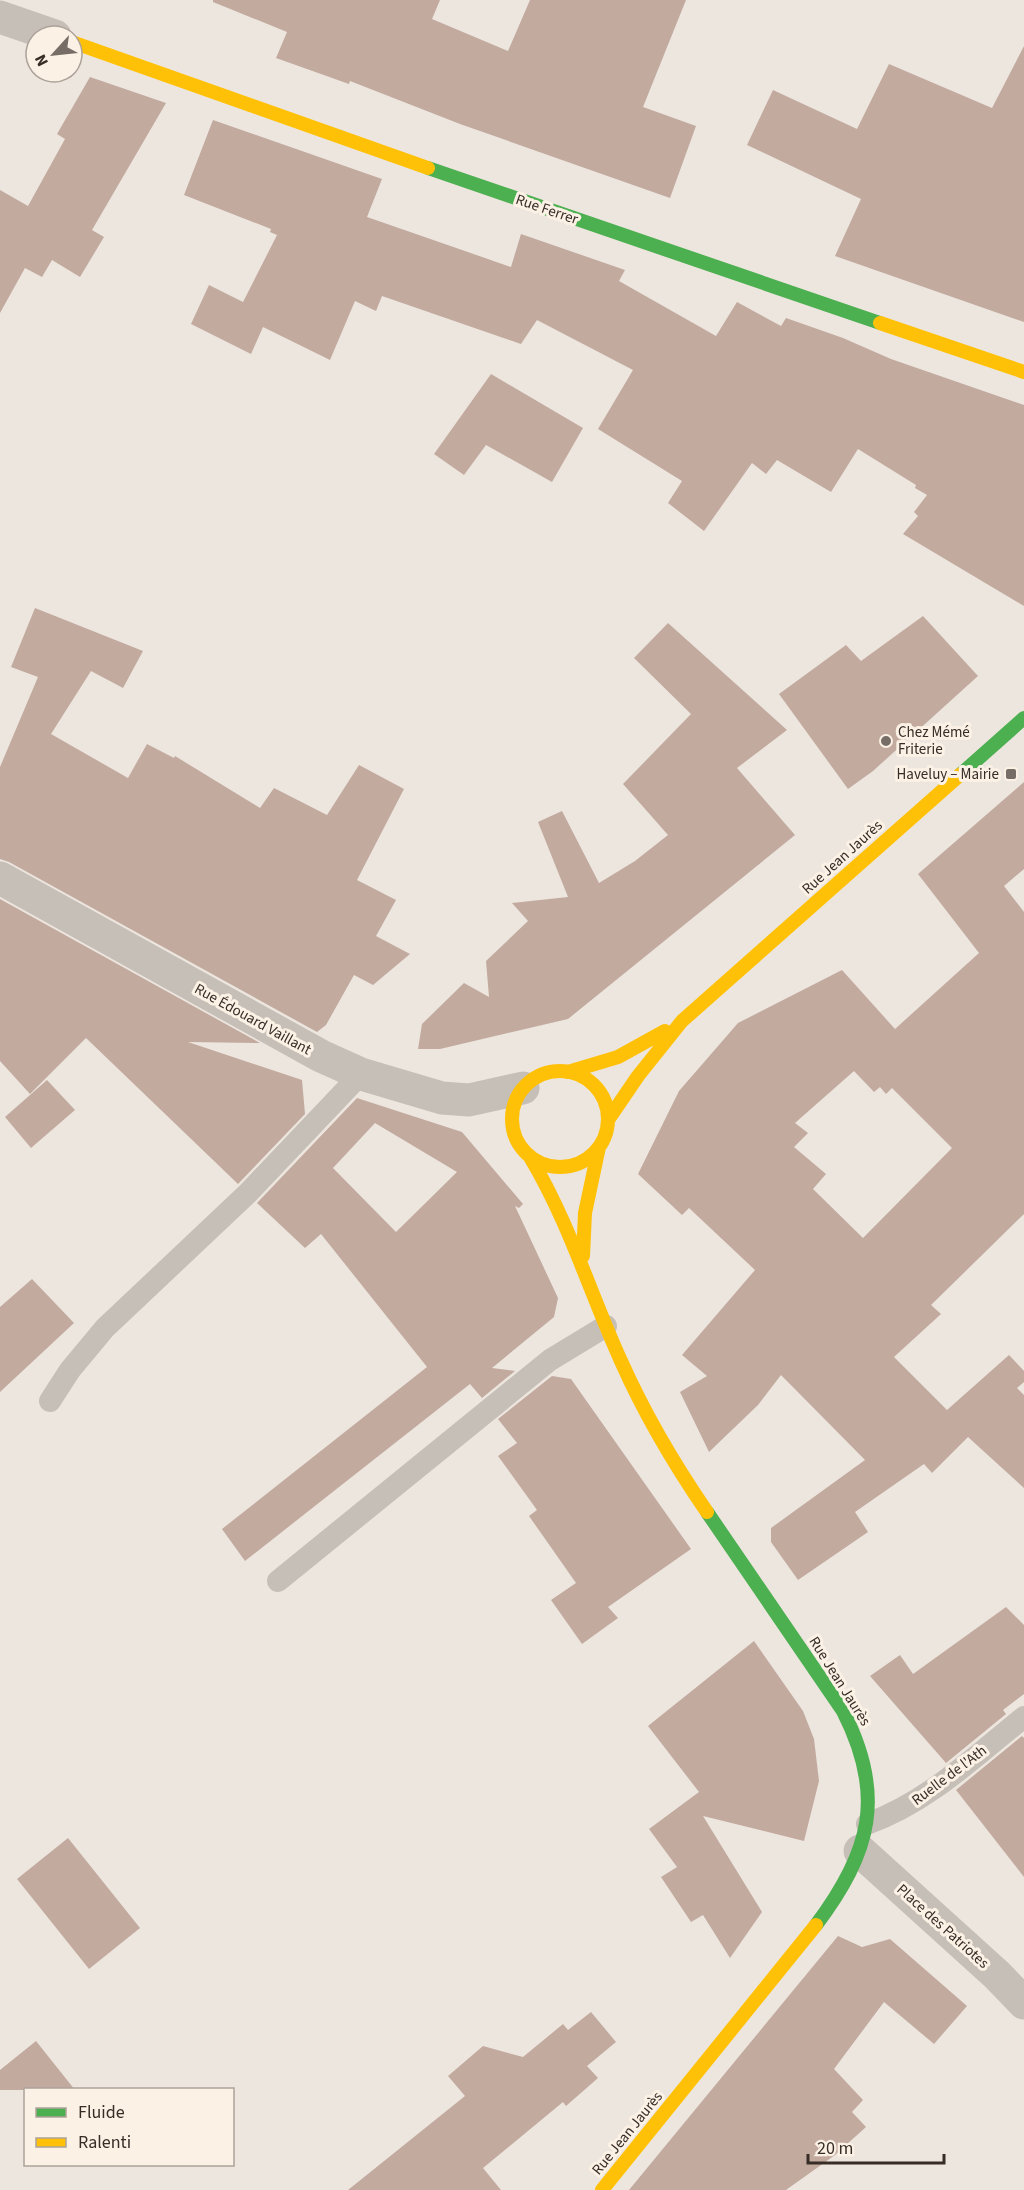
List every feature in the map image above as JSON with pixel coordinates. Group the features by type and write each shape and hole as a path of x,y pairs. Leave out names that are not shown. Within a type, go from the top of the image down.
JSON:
{"main road":[{"name":"Rue Ferrer","path":"84,46 392,156 1024,372"},
{"name":"Rue Jean Jaurès","path":"582,1264 585,1213 599,1147 606,1134 608,1120 638,1076 682,1022 1024,718"},
{"name":"Rue Jean Jaurès","path":"602,2190 807,1936 837,1893 863,1838 869,1802 863,1754 856,1735 843,1711 676,1466 656,1433 606,1326 558,1206 530,1157 517,1141 512,1120 513,1107 524,1088 540,1075 554,1071 568,1072 618,1057 682,1022"},
{"path":"568,1072 587,1079 597,1089 604,1100 608,1120"},
{"path":"530,1157 550,1166 571,1166 584,1161 599,1147"}],"street":[{"path":"0,16 24,25"},
{"name":"Rue Édouard Vaillant","path":"0,878 302,1046 361,1074 442,1098 458,1100 496,1096 524,1088"},
{"name":"Place des Patriotes","path":"863,1838 1024,2003"}],"lane":[{"path":"50,1401 70,1370 105,1328 248,1193 361,1074"},
{"path":"278,1581 550,1360 606,1326"},
{"name":"Ruelle de l'Ath","path":"863,1838 890,1816 928,1794 1024,1717"}],"building":[{"path":"213,0 440,0 432,19 508,51 530,0 686,0 643,107 696,126 670,198 460,124 350,81 349,84 276,58 287,32 213,2"},
{"path":"1024,46 1024,322 835,256 861,199 747,145 773,90 857,129 889,64 992,108"},
{"path":"90,77 166,103 92,230 104,237 80,277 52,260 42,277 25,268 0,313 0,190 28,206 65,139 57,134"},
{"path":"213,120 382,179 367,217 511,267 521,234 625,270 619,281 716,336 737,302 781,326 786,318 843,338 891,359 1024,405 1024,606 903,534 918,516 914,512 927,495 915,488 916,485 858,449 831,492 777,460 766,474 752,463 704,531 668,503 682,481 598,429 633,370 537,320 521,344 382,296 376,311 355,301 330,360 263,327 251,354 191,324 209,285 243,302 277,235 270,232 271,229 184,195"},
{"path":"491,374 583,428 552,482 486,445 464,475 434,454"},
{"path":"35,608 143,651 123,688 91,671 51,734 128,778 147,744 174,758 175,756 260,808 274,788 327,815 359,765 404,789 357,880 396,900 376,936 410,954 373,985 354,975 326,1025 317,1032 0,859 0,767 38,677 11,667"},
{"path":"923,616 978,676 873,771 848,789 779,694 846,645 861,661"},
{"path":"668,623 787,730 737,768 795,835 568,1019 440,1049 418,1049 422,1024 464,983 489,997 486,961 528,921 512,903 568,897 538,822 562,811 599,883 635,861 668,835 623,784 691,714 634,658"},
{"path":"1024,782 1024,869 1004,886 1024,912 1024,1214 931,1305 941,1314 894,1357 947,1410 1009,1355 1024,1371 1024,1382 1017,1388 1024,1395 1024,1488 968,1437 932,1473 924,1464 855,1512 868,1532 798,1580 771,1542 771,1528 865,1460 781,1375 758,1405 709,1452 680,1392 707,1376 682,1355 755,1270 689,1208 682,1215 638,1174 679,1091 738,1023 842,970 895,1029 979,953 918,874","holes":["854,1071 874,1092 880,1087 886,1094 892,1088 952,1148 863,1238 813,1189 826,1174 794,1147 808,1133 795,1123"]},
{"path":"0,899 260,1043 188,1042 302,1080 305,1114 238,1184 86,1038 30,1094 0,1061"},
{"path":"47,1080 75,1110 31,1148 5,1117"},
{"path":"357,1098 462,1132 523,1204 519,1208 515,1206 558,1298 554,1317 492,1368 515,1371 482,1398 470,1384 245,1561 222,1529 427,1367 321,1234 305,1248 257,1203","holes":["375,1123 457,1172 396,1232 333,1168"]},
{"path":"32,1279 74,1323 0,1392 0,1307"},
{"path":"552,1376 571,1379 691,1549 608,1607 618,1618 582,1644 551,1600 576,1583 529,1516 537,1510 498,1456 517,1443 498,1419"},
{"path":"1006,1607 1024,1625 1024,1694 1003,1710 1006,1714 946,1763 870,1676 900,1655 913,1674"},
{"path":"754,1641 803,1711 814,1739 819,1781 804,1841 703,1816 762,1912 730,1958 703,1915 691,1922 661,1877 677,1867 649,1829 699,1792 648,1726"},
{"path":"1022,1736 1024,1738 1024,1877 956,1790"},
{"path":"68,1838 140,1928 89,1969 17,1879"},
{"path":"838,1936 862,1947 890,1939 967,2006 934,2044 884,2002 834,2069 863,2100 852,2112 866,2127 835,2155 786,2190 629,2190"},
{"path":"591,2012 616,2042 587,2066 598,2078 566,2106 563,2102 483,2168 501,2190 348,2190 465,2096 448,2076 483,2046 523,2057 563,2024 568,2030"},
{"path":"36,2041 73,2088 0,2090 0,2070"}],"traffic: fast":[{"path":"428,168 880,323"},
{"path":"961,774 1024,718"},
{"path":"707,1512 843,1711 865,1770 868,1796 866,1822 860,1847 835,1898 816,1925"}],"traffic: slow":[{"path":"84,46 428,168"},
{"path":"880,323 1024,372"},
{"path":"608,1120 638,1076 682,1021 961,774"},
{"path":"568,1072 618,1057 665,1031"},
{"path":"560,1071 578,1075 594,1085 604,1101 608,1119 604,1137 594,1153 578,1163 560,1167 542,1163 526,1153 516,1137 512,1119 516,1101 526,1085 542,1075 560,1071"},
{"path":"583,1256 585,1213 599,1147"},
{"path":"530,1157 556,1207 630,1381 650,1420 707,1512"},
{"path":"602,2190 816,1925"}],"place":[{"name":"Chez Mémé Friterie","path":"886,741"},
{"name":"Haveluy – Mairie","path":"1011,774"}]}
